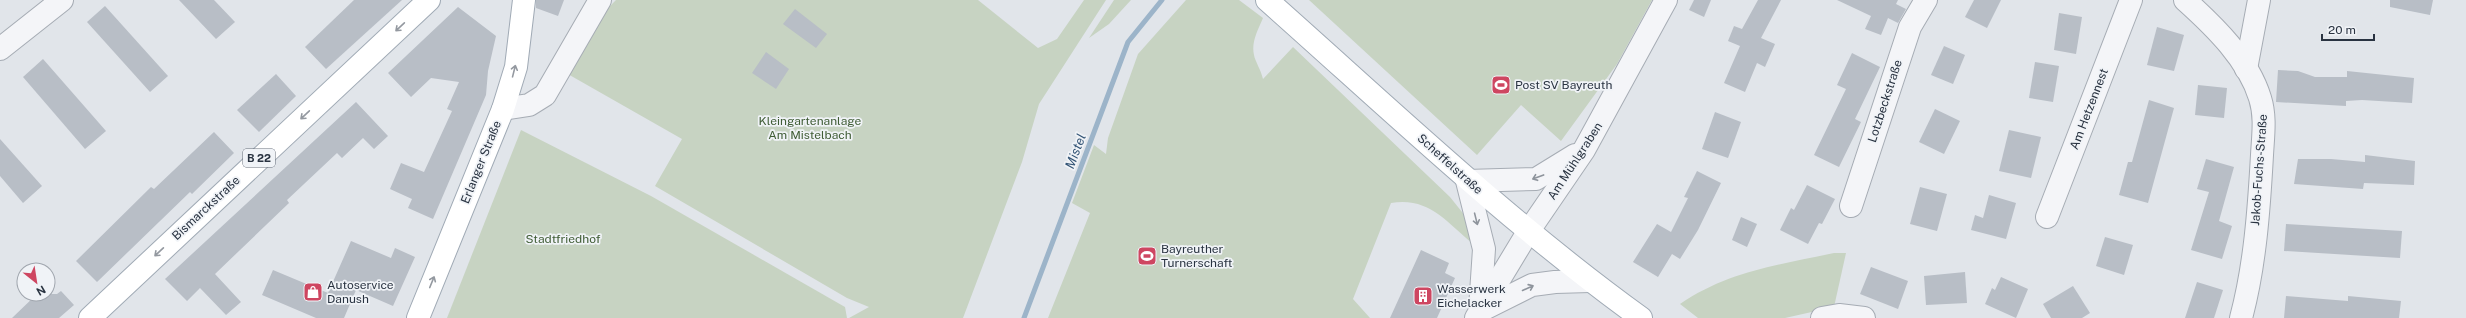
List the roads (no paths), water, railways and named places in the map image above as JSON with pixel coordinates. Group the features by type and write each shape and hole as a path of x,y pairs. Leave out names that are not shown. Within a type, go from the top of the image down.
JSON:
{"main road":[{"name":"Bismarckstraße","path":"90,318 429,0"},
{"name":"Erlanger Straße","path":"418,318 503,108 516,67 524,0"},
{"name":"Scheffelstraße","path":"1267,0 1467,181 1590,281 1641,318"}],"street":[{"path":"0,49 62,0"},
{"path":"503,108 529,105 545,95 600,0"},
{"name":"Am Mühlgraben","path":"1478,314 1528,232 1584,150 1666,0"},
{"name":"Lotzbeckstraße","path":"1851,206 1908,31 1926,0"},
{"name":"Am Hetzennest","path":"2047,217 2131,0"},
{"name":"Jakob-Fuchs-Straße","path":"2185,0 2225,40 2246,69 2255,86 2264,112 2260,191 2249,280 2241,318"},
{"path":"2246,69 2259,0"},
{"path":"1478,314 1484,249 1467,181 1536,179 1584,150"},
{"path":"1478,314 1532,285 1555,282 1590,281"},
{"path":"1822,318 1844,315 1864,318"}],"waterway":[{"name":"Mistel","path":"1024,318 1128,42 1162,0"}],"place":[{"name":"Post SV Bayreuth","path":"1501,85"},
{"name":"Bayreuther Turnerschaft","path":"1147,256"},
{"name":"Autoservice Danush","path":"313,292"},
{"name":"Wasserwerk Eichelacker","path":"1423,296"}],"park label":[{"name":"Kleingartenanlage Am Mistelbach","path":"810,128"},
{"name":"Stadtfriedhof","path":"563,239"}]}
